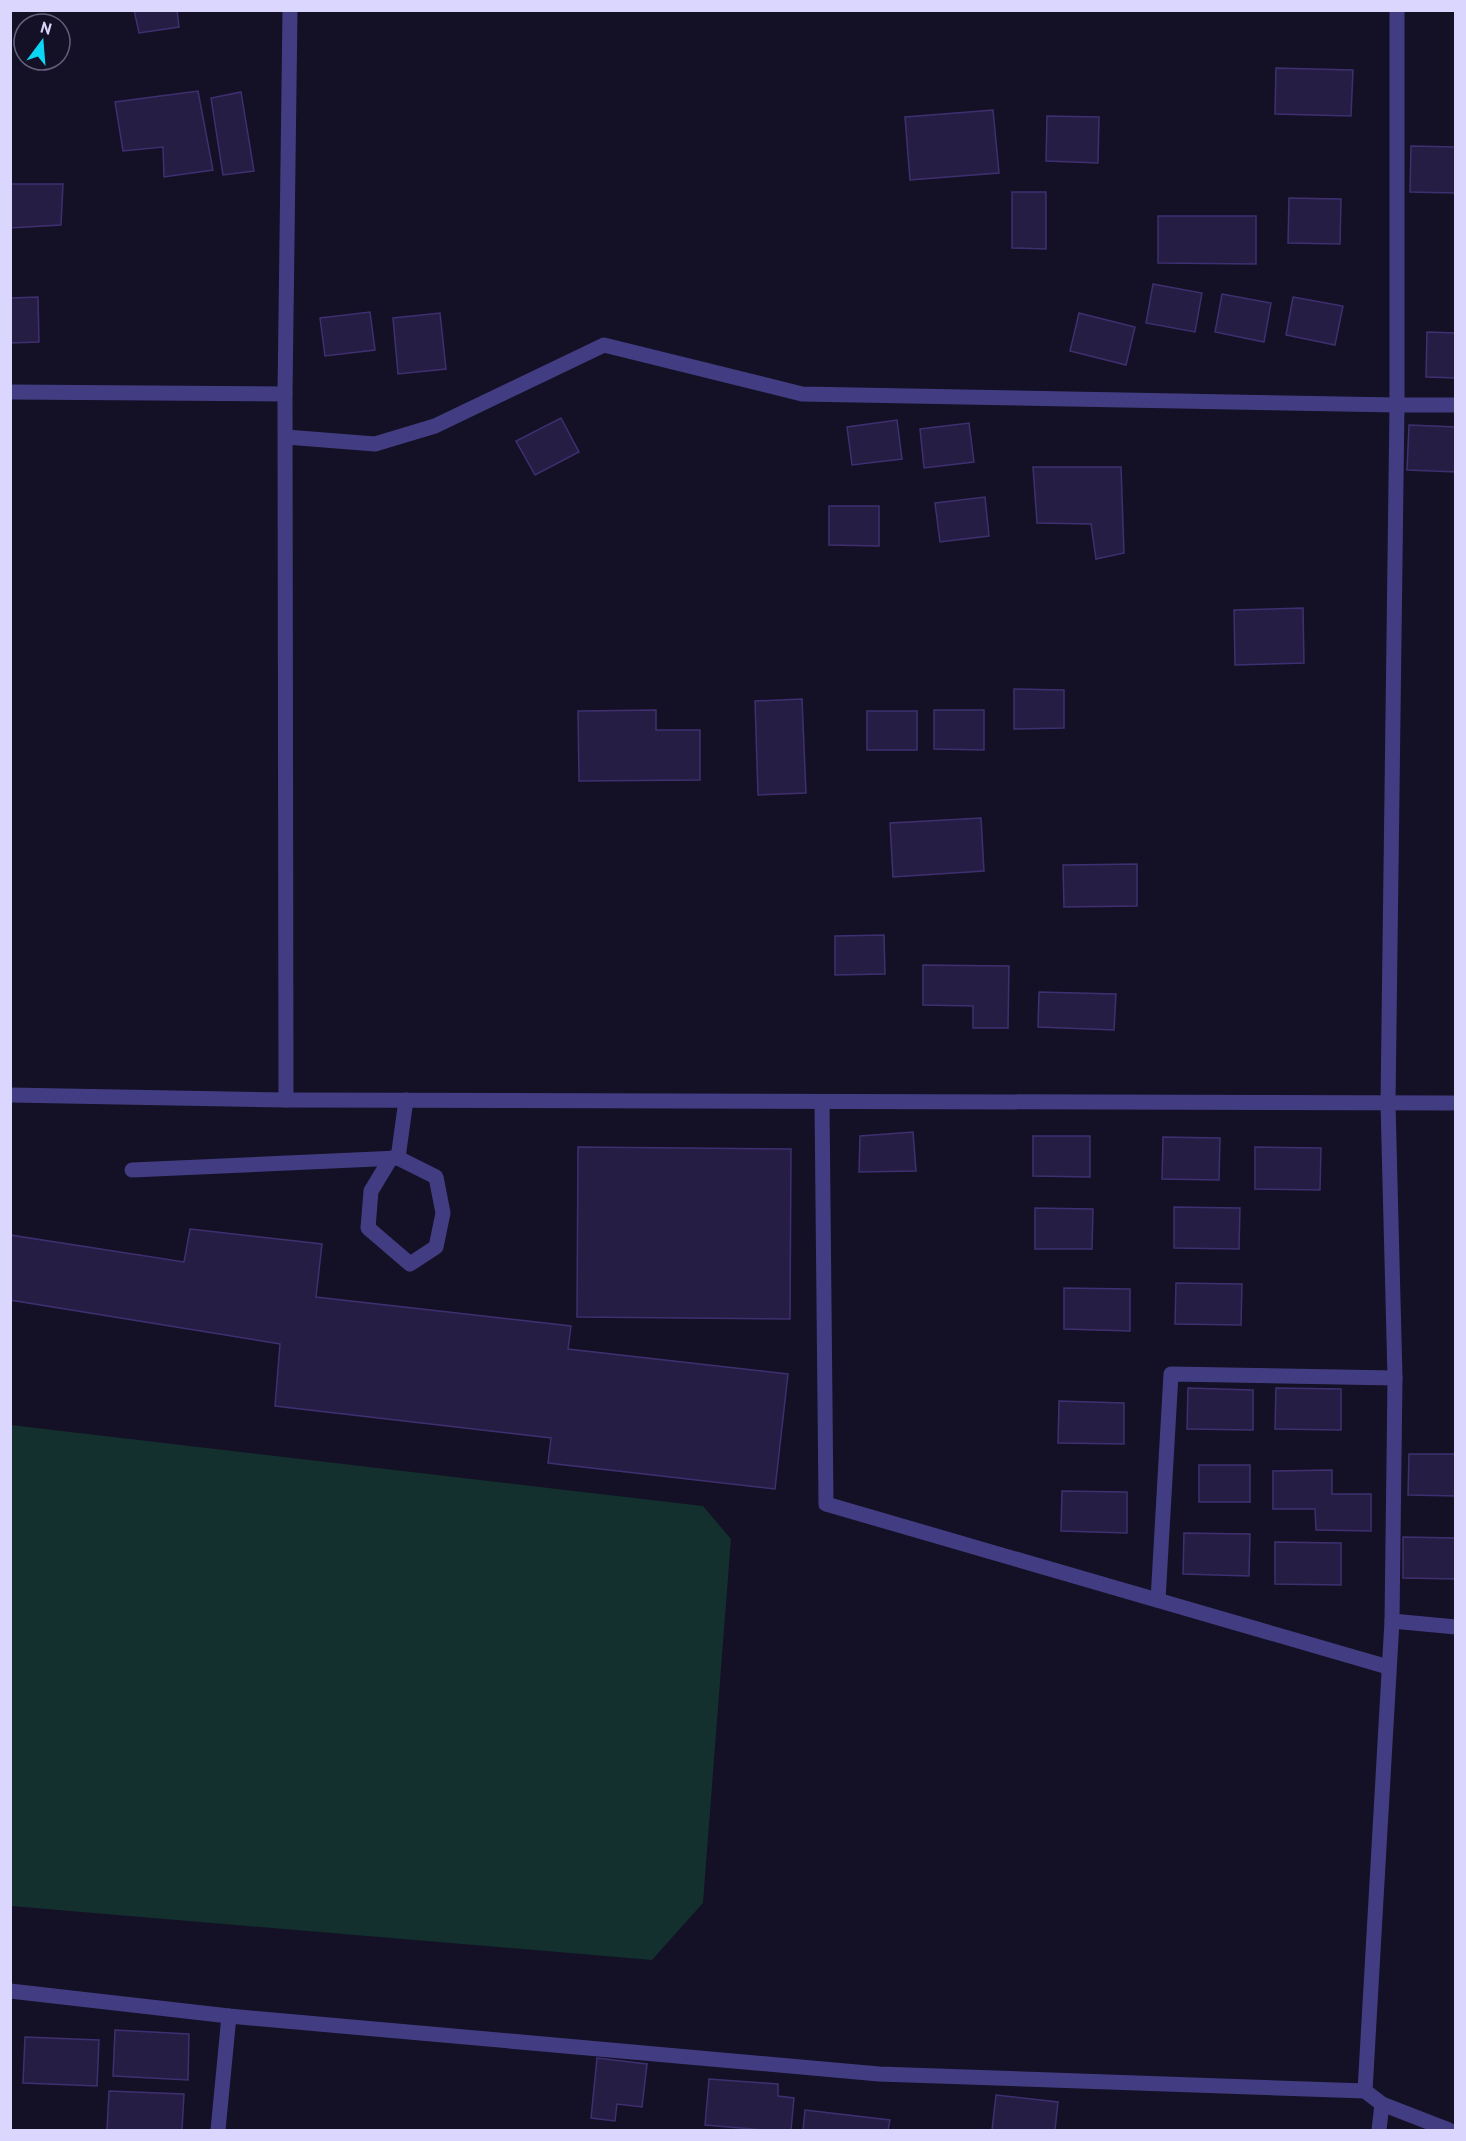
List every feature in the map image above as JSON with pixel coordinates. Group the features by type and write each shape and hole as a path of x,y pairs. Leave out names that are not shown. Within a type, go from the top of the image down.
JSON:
{"street":[{"path":"286,1100 285,394 290,10"},
{"path":"1365,2091 1392,1621 1395,1378 1388,1102 1397,405 1397,10"},
{"path":"286,437 375,444 435,426 604,345 801,394 1455,405"},
{"path":"10,392 285,394"},
{"path":"10,1095 286,1100 1455,1103"},
{"path":"132,1170 394,1158 436,1177 444,1213 436,1246 410,1264 369,1228 371,1191 394,1158 406,1100"},
{"path":"822,1102 826,1504 1388,1667"},
{"path":"1158,1600 1171,1374 1395,1378"},
{"path":"1392,1621 1455,1627"},
{"path":"10,1991 229,2016 879,2074 1365,2091 1382,2104 1449,2130"},
{"path":"218,2130 229,2016"},
{"path":"1379,2130 1382,2104"}],"green space":[{"path":"11,1425 703,1506 731,1539 703,1903 652,1960 11,1906"}],"building":[{"path":"134,10 177,10 179,27 139,33"},
{"path":"1276,68 1353,70 1351,116 1275,114"},
{"path":"198,91 213,170 164,177 163,147 123,151 115,102"},
{"path":"241,92 254,171 223,175 211,98"},
{"path":"993,110 999,173 910,180 905,117"},
{"path":"1047,116 1099,117 1098,163 1046,161"},
{"path":"1411,146 1456,147 1456,193 1410,192"},
{"path":"10,184 63,184 61,225 10,228"},
{"path":"1012,192 1046,192 1046,249 1012,248"},
{"path":"1289,198 1341,199 1340,244 1288,243"},
{"path":"1158,216 1256,216 1256,264 1158,263"},
{"path":"1153,284 1202,293 1195,332 1146,323"},
{"path":"1222,294 1271,303 1264,342 1215,332"},
{"path":"38,297 39,342 10,343 10,298"},
{"path":"1293,297 1343,306 1335,345 1286,335"},
{"path":"370,312 375,350 325,356 320,318"},
{"path":"440,313 446,369 398,374 393,318"},
{"path":"1079,313 1135,327 1126,365 1070,351"},
{"path":"1427,332 1456,333 1456,378 1426,377"},
{"path":"561,418 579,452 535,475 516,441"},
{"path":"897,420 902,459 852,465 847,427"},
{"path":"969,423 974,462 924,468 920,429"},
{"path":"1409,425 1456,427 1456,472 1407,470"},
{"path":"1033,467 1121,467 1124,553 1096,559 1091,524 1037,523"},
{"path":"985,497 989,536 940,542 935,503"},
{"path":"829,506 879,506 879,546 829,545"},
{"path":"1303,608 1304,663 1235,665 1234,610"},
{"path":"1014,689 1064,690 1064,728 1014,729"},
{"path":"802,699 806,793 758,795 755,701"},
{"path":"656,710 656,730 700,730 700,780 579,781 578,711"},
{"path":"934,710 984,710 984,750 934,749"},
{"path":"867,711 917,711 917,750 867,750"},
{"path":"981,818 984,871 893,877 890,823"},
{"path":"1137,864 1137,906 1064,907 1063,865"},
{"path":"884,935 885,974 835,975 835,936"},
{"path":"923,965 1009,966 1008,1028 973,1028 973,1006 923,1005"},
{"path":"1039,992 1116,994 1114,1030 1038,1027"},
{"path":"913,1132 916,1171 859,1172 860,1136"},
{"path":"1033,1136 1090,1136 1090,1177 1033,1176"},
{"path":"1163,1137 1220,1138 1219,1180 1162,1179"},
{"path":"578,1147 791,1149 790,1319 577,1317"},
{"path":"1255,1147 1321,1148 1320,1190 1255,1189"},
{"path":"1174,1207 1240,1208 1239,1249 1174,1248"},
{"path":"1035,1208 1093,1209 1092,1249 1035,1249"},
{"path":"190,1229 322,1244 316,1297 571,1326 568,1349 788,1374 775,1489 548,1463 551,1438 275,1406 280,1344 10,1300 10,1235 184,1262"},
{"path":"1176,1283 1242,1284 1241,1325 1175,1324"},
{"path":"1064,1288 1130,1289 1130,1331 1064,1329"},
{"path":"1188,1388 1253,1390 1253,1430 1187,1429"},
{"path":"1276,1388 1341,1389 1341,1430 1275,1429"},
{"path":"1059,1401 1124,1403 1124,1444 1058,1443"},
{"path":"1409,1454 1456,1454 1456,1496 1408,1495"},
{"path":"1199,1465 1250,1465 1250,1502 1199,1502"},
{"path":"1332,1470 1332,1494 1371,1494 1371,1531 1316,1530 1315,1509 1273,1509 1273,1471"},
{"path":"1062,1491 1127,1492 1127,1533 1061,1531"},
{"path":"1184,1533 1250,1534 1249,1576 1183,1574"},
{"path":"1403,1537 1456,1538 1456,1579 1403,1578"},
{"path":"1275,1542 1341,1543 1341,1585 1275,1584"},
{"path":"115,2030 189,2034 188,2080 113,2076"},
{"path":"25,2037 99,2040 97,2086 23,2083"},
{"path":"597,2058 647,2064 642,2107 617,2104 615,2121 591,2118"},
{"path":"709,2079 778,2084 778,2096 794,2098 791,2130 705,2125"},
{"path":"109,2091 184,2094 182,2130 107,2130"},
{"path":"996,2095 1058,2102 1055,2130 992,2130"},
{"path":"805,2110 890,2120 888,2130 803,2130"}]}
